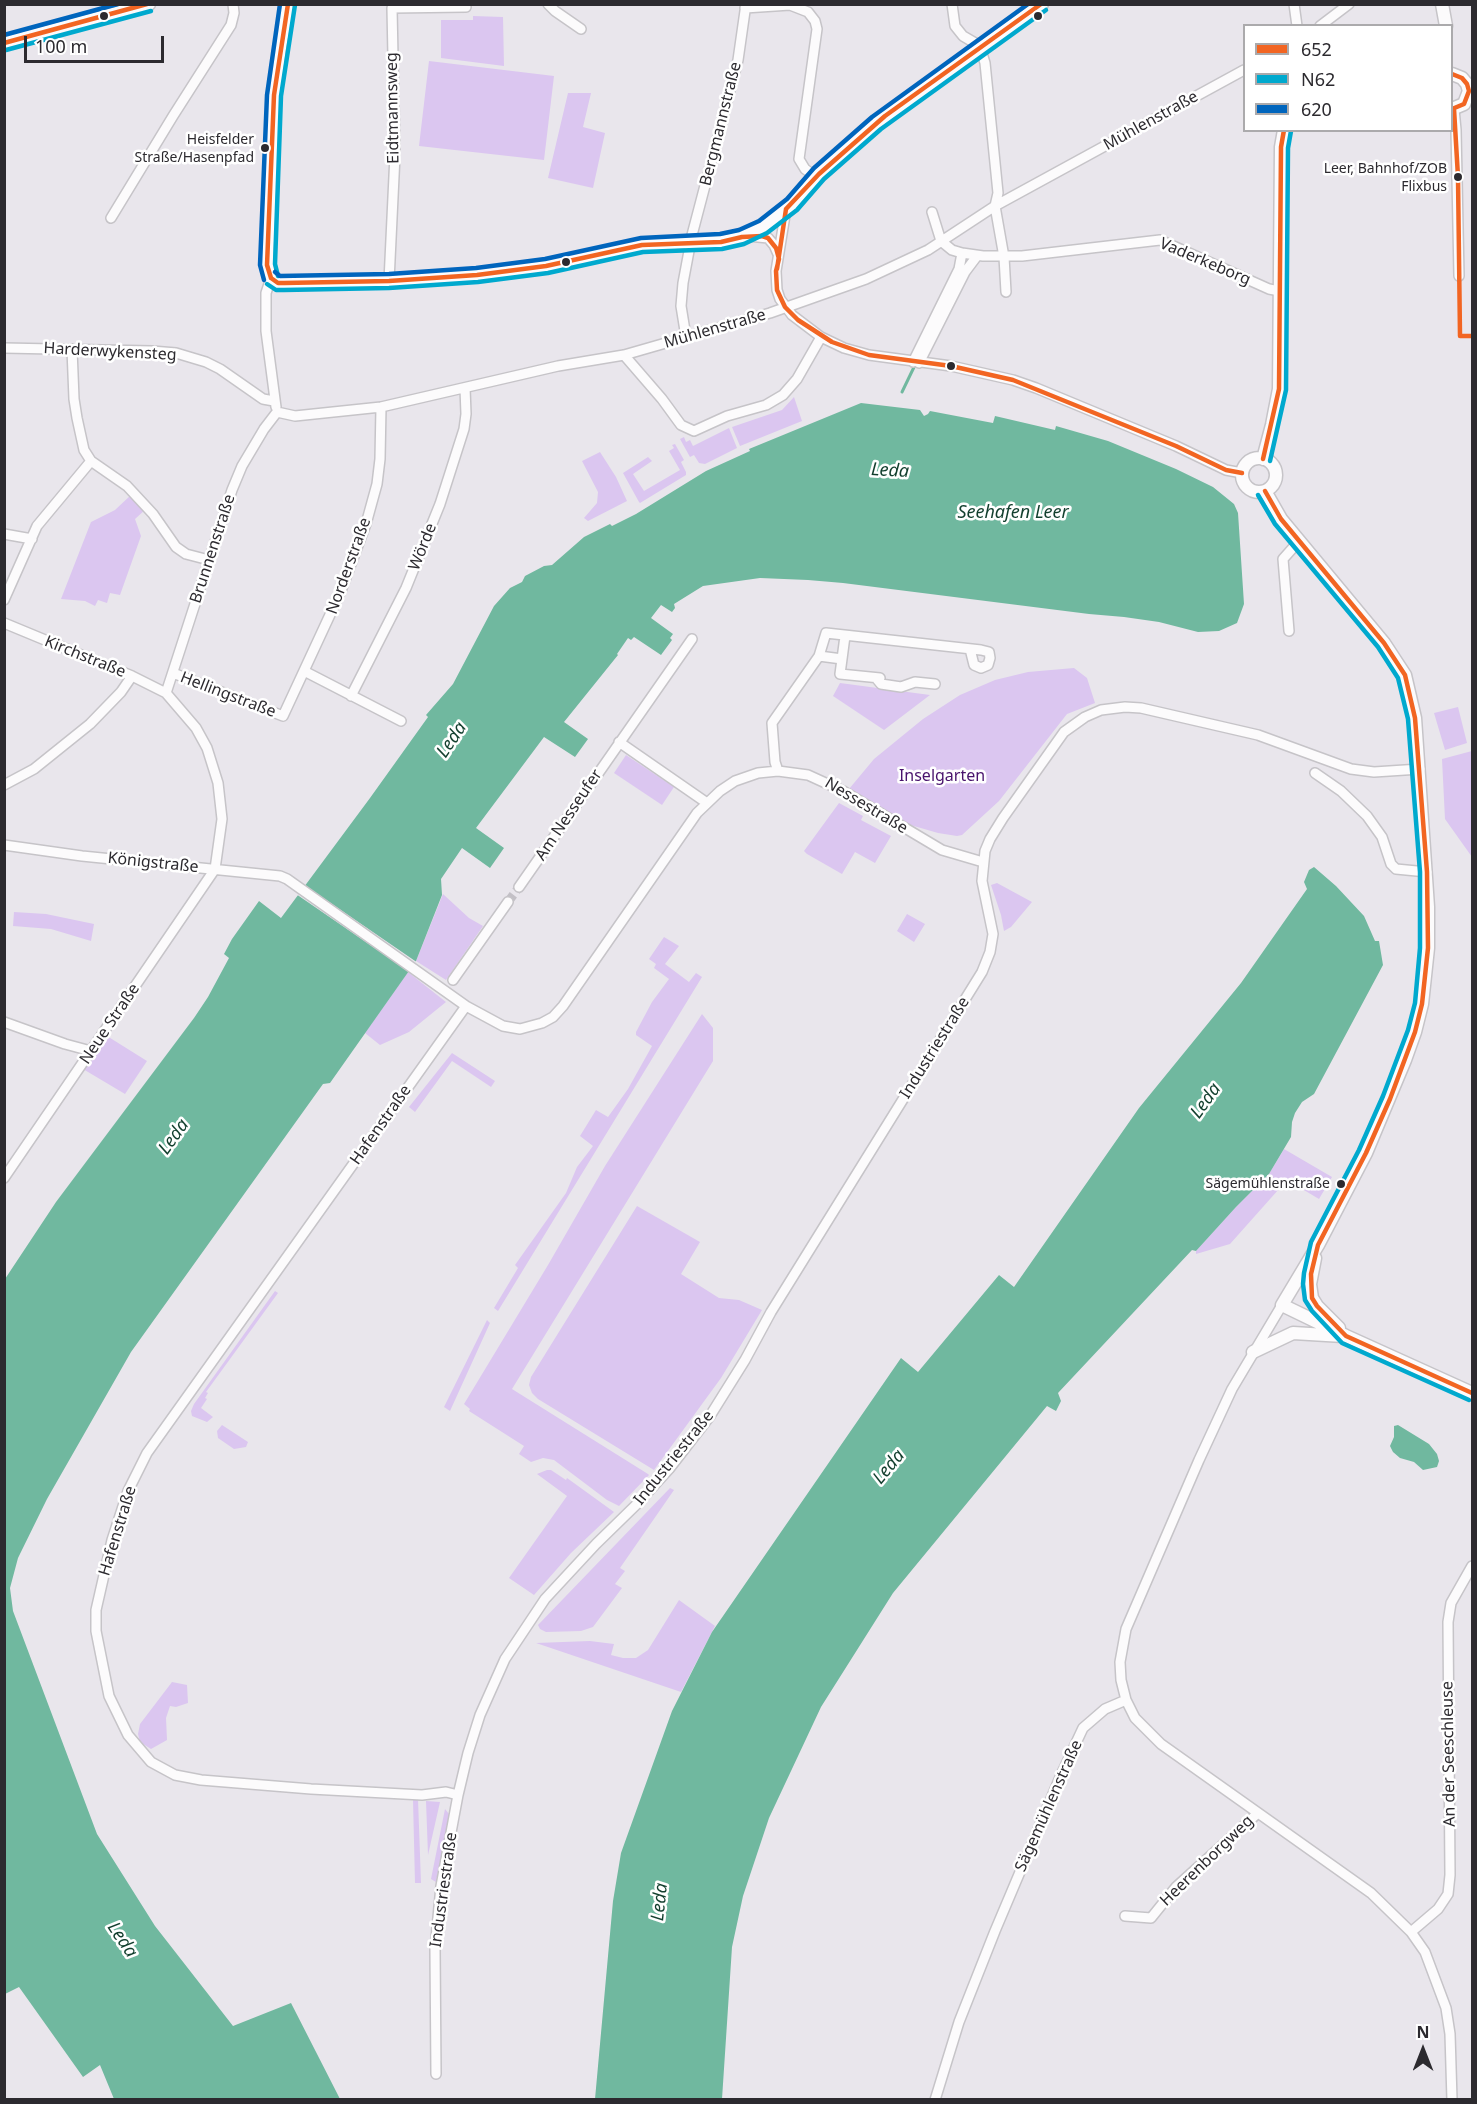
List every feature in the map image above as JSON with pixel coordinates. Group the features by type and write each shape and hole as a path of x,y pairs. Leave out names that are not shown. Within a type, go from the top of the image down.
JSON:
{"main road":[{"path":"4,43 148,4"},
{"path":"288,4 279,48 274,95 267,265 267,273 271,278 284,284 389,281 520,270 642,245 721,242 742,237 776,218 816,177 876,123 981,50 1042,4"},
{"path":"1443,4 1446,24"},
{"path":"1453,74 1462,78 1469,91 1466,102 1453,109"},
{"path":"1263,459 1279,389 1281,147 1284,132"},
{"path":"1263,459 1273,467 1276,476 1272,485 1265,491 1256,492 1249,489 1243,482 1243,468 1249,461 1263,459"},
{"path":"1265,491 1281,519 1400,665 1413,701 1427,872 1427,959 1422,1004 1415,1032 1390,1099 1366,1153 1318,1245 1282,1305 1473,1393"},
{"path":"1318,1245 1311,1274 1312,1298 1346,1336"},
{"path":"1253,1352 1293,1333 1346,1336"}],"street":[{"path":"111,218 231,25 234,13 233,4"},
{"path":"548,4 581,29"},
{"path":"952,4 955,26 981,50 985,63 998,193 995,206 1004,256 1006,292"},
{"path":"1294,4 1297,24"},
{"path":"1323,24 1349,4"},
{"path":"746,6 790,6 808,12 815,21 817,29 798,159 805,169 816,177"},
{"name":"Bergmannstraße","path":"686,337 681,296 691,242 738,60 746,6"},
{"name":"Eidtmannsweg","path":"389,281 395,155 392,8 466,7"},
{"name":"Mühlenstraße","path":"277,412 295,416 381,407 558,366 624,355 785,307 866,279 928,250 995,206 1243,71"},
{"path":"1453,109 1457,141 1460,276"},
{"path":"786,209 776,281 780,299 798,320 821,337 844,348 869,355 967,369 1036,388 1176,446 1226,470 1242,473"},
{"path":"932,212 941,241"},
{"path":"742,237 768,238 774,245 779,259"},
{"name":"Vaderkeborg","path":"941,241 952,250 977,256 1022,256 1160,240 1269,289 1280,291"},
{"path":"962,253 962,270"},
{"path":"916,362 962,270 977,256"},
{"path":"271,278 266,293 266,323 277,412"},
{"path":"624,355 681,425 690,430 698,430 728,416 766,405 783,395 797,379 821,337"},
{"name":"Harderwykensteg","path":"4,348 152,351 190,357 220,369 263,399 274,401"},
{"path":"72,349 74,399 84,450 91,460 127,486 153,514 176,547 186,554 209,560"},
{"name":"Wörde","path":"351,696 406,588 440,504 464,429 465,388"},
{"name":"Norderstraße","path":"284,716 341,591 366,524 379,468 382,441 381,407"},
{"name":"Brunnenstraße","path":"166,693 242,466 277,412"},
{"path":"4,600 37,526 91,460"},
{"path":"4,534 32,539"},
{"path":"1289,631 1283,559 1299,541"},
{"name":"Kirchstraße","path":"4,623 132,676 166,693"},
{"path":"777,771 772,723 819,656 826,633 970,649"},
{"path":"845,636 840,674 880,678 881,684 901,687 915,682 935,684"},
{"name":"Am Nesseufer","path":"519,887 692,639"},
{"path":"819,656 842,659"},
{"path":"304,671 401,721"},
{"name":"Hellingstraße","path":"173,673 284,716"},
{"path":"4,785 34,769 90,724 121,692 132,676"},
{"path":"166,693 196,728 207,748 216,774 222,819 215,869"},
{"path":"983,862 990,839 1064,732 1074,723 1093,713 1112,708 1149,709 1284,743 1351,769 1374,772 1419,769"},
{"path":"619,742 707,803"},
{"name":"Nessestraße","path":"423,975 466,1006 507,1027 529,1028 553,1017 563,1006 697,813 720,791 735,781 758,773 777,771 821,779 942,850 983,862"},
{"path":"1315,773 1341,791 1362,811 1382,837 1391,864 1396,869 1427,872"},
{"name":"Königstraße","path":"4,845 82,856 279,876 423,975"},
{"name":"Industriestraße","path":"436,2074 436,1923 458,1795 480,1715 505,1659 545,1599 669,1469 710,1416 745,1360 771,1312 982,972 990,952 993,934 982,881 983,862"},
{"name":"Neue Straße","path":"5,1177 215,869"},
{"path":"453,980 508,902"},
{"name":"Hafenstraße","path":"458,1795 446,1792 422,1795 311,1789 175,1775 151,1762 128,1735 109,1696 96,1631 96,1610 112,1540 128,1491 147,1453 466,1006"},
{"path":"4,1022 91,1051"},
{"path":"1282,1305 1219,1414 1126,1629 1119,1662 1121,1680 1126,1700 1135,1718 1161,1744 1371,1893 1411,1932 1425,1952 1446,2008 1450,2034 1452,2100"},
{"name":"An der Seeschleuse","path":"1411,1932 1438,1909 1448,1894 1450,1875 1448,1623 1451,1603 1473,1566"},
{"name":"Sägemühlenstraße","path":"935,2100 959,2022 1061,1774 1083,1728 1105,1709 1126,1700"},
{"name":"Heerenborgweg","path":"1125,1916 1151,1918 1176,1887 1258,1813"}],"green space":[{"path":"473,16 503,17 504,66 441,58 441,20 473,20"},
{"path":"429,61 554,76 544,160 419,146"},
{"path":"568,93 591,93 583,127 605,133 593,188 548,178"},
{"path":"794,397 802,421 740,446 732,427 782,410"},
{"path":"729,428 737,448 705,464 699,463 694,455 690,457 680,439 684,437 686,442 690,440 693,446"},
{"path":"675,444 684,460 681,462 686,475 640,503 623,473 648,457 652,461 633,474 644,491 680,470 669,451 674,448 672,445"},
{"path":"600,452 616,477 627,501 588,521 584,518 597,503 598,492 582,461"},
{"path":"132,494 146,509 135,519 141,536 120,595 110,593 107,603 98,600 95,606 85,601 61,599 91,522 115,510"},
{"name":"Inselgarten","path":"1074,668 1087,678 1095,703 1067,714 999,801 962,835 938,833 907,824 849,789 874,759 923,719 960,695 995,680 1028,672"},
{"path":"840,683 930,695 884,730 833,696"},
{"path":"1458,707 1467,743 1445,750 1434,713"},
{"path":"1472,751 1472,857 1445,819 1442,759"},
{"path":"626,755 674,787 662,805 614,773"},
{"path":"839,803 863,816 861,820 891,836 875,863 855,852 842,874 804,851"},
{"path":"997,883 1032,902 1011,927 1004,931 991,885"},
{"path":"443,894 469,918 483,926 446,980 416,961"},
{"path":"14,912 46,914 94,924 91,941 51,929 13,926"},
{"path":"907,914 925,924 914,942 897,931"},
{"path":"664,937 679,946 665,964 689,982 696,973 702,977 498,1311 494,1308 518,1268 515,1265 566,1193 577,1167 593,1146 580,1136 596,1110 608,1117 628,1089 652,1046 636,1035 636,1032 652,1002 669,979 654,968 656,964 649,959"},
{"path":"408,972 446,1002 409,1032 380,1045 365,1033"},
{"path":"702,1014 713,1028 713,1061 512,1389 649,1475 619,1506 607,1500 554,1460 543,1458 531,1462 519,1454 524,1446 469,1411 470,1409 464,1404 605,1166"},
{"path":"107,1036 147,1061 125,1094 83,1069"},
{"path":"452,1053 495,1081 491,1087 452,1061 415,1112 409,1107"},
{"path":"1284,1149 1332,1177 1319,1199 1287,1180 1230,1244 1196,1254 1196,1251 1236,1207 1269,1174"},
{"path":"637,1206 700,1242 681,1274 719,1298 739,1300 762,1310 721,1378 654,1470 538,1399 532,1393 529,1385 531,1377"},
{"path":"275,1291 278,1293 206,1392 208,1393 205,1398 207,1399 201,1408 213,1417 207,1422 192,1416 191,1411 194,1404"},
{"path":"487,1320 490,1323 450,1411 444,1407"},
{"path":"222,1425 248,1442 246,1447 234,1449 218,1438 217,1431"},
{"path":"551,1470 566,1480 567,1478 614,1512 571,1553 534,1595 509,1578 567,1496 537,1474"},
{"path":"670,1488 674,1490 620,1568 625,1571 615,1584 622,1588 593,1627 581,1631 546,1632 540,1629 538,1625"},
{"path":"679,1600 715,1626 681,1692 536,1643 590,1641 614,1644 611,1655 636,1658 648,1650"},
{"path":"172,1682 187,1685 188,1703 176,1707 170,1706 166,1718 167,1740 151,1749 140,1742 138,1734 140,1724"},
{"path":"418,1799 421,1883 415,1883 413,1800"},
{"path":"426,1801 440,1802 428,1855"},
{"path":"445,1809 449,1814 436,1882 431,1879"}],"water":[{"name":"Seehafen Leer","path":"861,403 920,410 924,416 930,411 993,423 995,416 1055,430 1056,426 1108,441 1213,487 1234,504 1238,513 1244,604 1237,623 1219,631 1198,632 1159,622 1124,617 808,580 760,578 703,586 674,604 675,608 672,612 661,605 651,618 673,634 670,638 672,640 661,655 634,637 631,640 628,638 618,655 564,722 588,739 575,757 544,737 476,828 504,848 490,868 462,848 441,879 442,895 416,961 330,1083 323,1084 131,1352 47,1499 18,1558 10,1588 13,1611 97,1834 155,1926 233,2026 291,2003 340,2099 114,2099 100,2065 83,2077 19,1987 5,1994 5,1279 56,1202 194,1018 229,958 224,954 232,939 259,901 281,918 428,717 426,715 453,684 494,606 510,588 522,582 525,576 544,566 552,565 584,537 636,514 706,471 750,451 749,449"},
{"name":"Leda","path":"1314,867 1336,886 1364,916 1375,941 1379,941 1383,965 1314,1094 1302,1102 1295,1113 1291,1137 1269,1174 1196,1251 1192,1250 1058,1393 1061,1401 1056,1411 1047,1406 893,1593 821,1707 769,1818 743,1896 732,1947 722,2099 595,2099 613,1901 621,1853 672,1711 712,1632 901,1358 918,1372 999,1275 1014,1287 1139,1108 1241,983 1307,889 1304,882 1309,870"},
{"path":"1398,1425 1429,1444 1437,1454 1439,1461 1437,1467 1423,1470 1414,1462 1400,1458 1393,1452 1390,1446 1394,1437 1394,1426"}],"pier":[{"path":"303,884 418,963 411,973 296,894"}],"waterway":[{"path":"902,392 916,363"}],"tunnel":[{"path":"508,902 519,887"}],"transit line":[{"name":"620","path":"4,35 118,4"},
{"name":"652","path":"4,43 147,4"},
{"name":"620","path":"264,280 260,265 267,95 280,4"},
{"name":"652","path":"271,278 267,265 274,95 288,4"},
{"name":"620","path":"275,272 280,276 389,274 476,268 545,259 641,238 720,234 739,230 759,221 787,199 814,168 872,117 1028,4"},
{"name":"652","path":"777,269 786,209 819,174 885,116 1041,4"},
{"name":"N62","path":"278,276 275,264 281,96 295,5"},
{"name":"N62","path":"267,284 276,290 284,290 389,288 478,282 548,273 643,252 722,249 744,244 767,233 797,210 824,179 881,129 1046,10"},
{"name":"N62","path":"6,50 151,11"},
{"name":"652","path":"1453,74 1462,78 1469,91 1464,104 1453,109"},
{"name":"652","path":"1454,109 1458,177 1460,336 1472,336"},
{"name":"652","path":"1263,459 1279,389 1281,147 1284,132"},
{"name":"N62","path":"1270,461 1286,390 1288,148 1291,132"},
{"name":"652","path":"271,278 278,283 284,283 389,281 477,275 546,266 642,245 721,242 742,237 762,236 768,238 776,248 779,259 776,271 777,290 785,307 798,320 832,342 869,355 951,366 1013,380 1176,446 1226,470 1242,473"},
{"name":"652","path":"1265,491 1281,519 1384,643 1405,675 1415,718 1427,872 1428,948 1422,1004 1415,1032 1390,1099 1366,1153 1318,1245 1311,1274 1312,1298 1346,1336 1472,1393"},
{"name":"N62","path":"1258,495 1275,524 1378,647 1398,678 1408,719 1420,872 1420,948 1415,1003 1408,1030 1383,1096 1359,1150 1311,1242 1304,1273 1305,1300 1312,1311 1342,1343 1469,1400"}],"place":[{"name":"Heisfelder Straße/Hasenpfad","path":"265,148"},
{"name":"Leer, Bahnhof/ZOB Flixbus","path":"1458,177"},
{"name":"Sägemühlenstraße","path":"1341,1184"}]}
